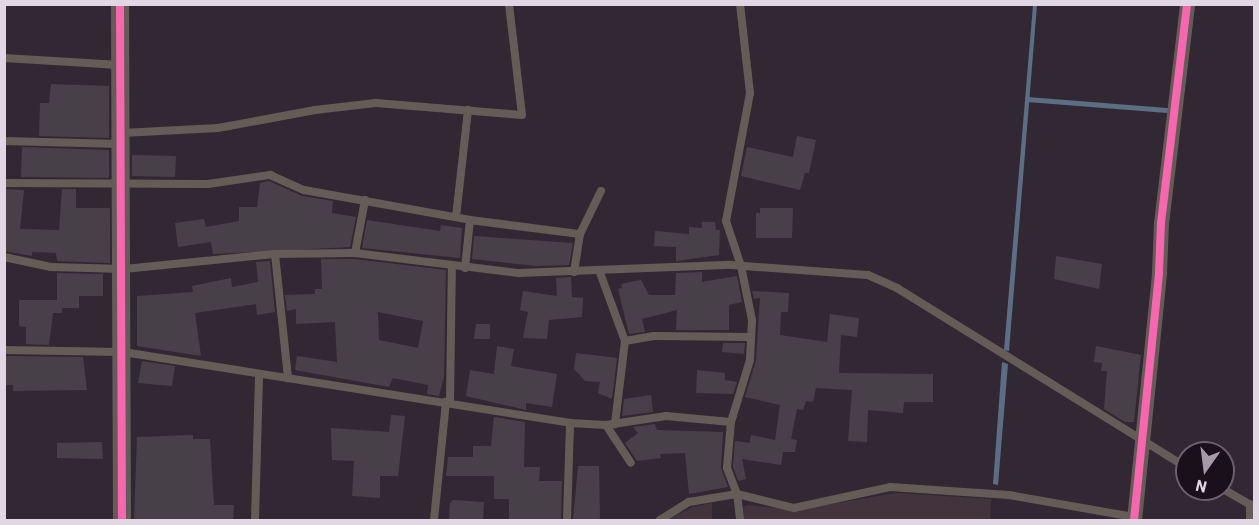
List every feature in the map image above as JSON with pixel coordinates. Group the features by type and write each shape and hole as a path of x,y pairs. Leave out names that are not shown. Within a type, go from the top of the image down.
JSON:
{"street":[{"path":"120,4 124,269 122,520"},
{"path":"1134,519 1160,272 1161,224 1187,4"}],"lane":[{"path":"4,141 122,139 218,129 315,110 376,103 522,115 509,4"},
{"path":"740,4 750,93 726,220 741,266 753,320 750,360 730,422 727,468 737,495 740,520"},
{"path":"4,58 122,65"},
{"path":"456,217 468,110"},
{"path":"4,183 214,183 270,175 298,189 470,220 580,234"},
{"path":"574,272 580,234 601,191"},
{"path":"355,253 366,200"},
{"path":"465,268 470,220"},
{"path":"4,257 51,267 124,269 274,254 355,253 519,273 741,266 868,275 897,288 1175,460"},
{"path":"274,254 288,378"},
{"path":"434,520 448,402 452,266"},
{"path":"599,270 625,341 610,425 631,463"},
{"path":"625,341 654,336 751,337"},
{"path":"4,350 123,352 570,423 610,425 666,416 730,422"},
{"path":"255,520 259,374"},
{"path":"567,520 570,423"},
{"path":"660,520 689,502 737,495 794,508 890,487 1009,495 1134,519"},
{"path":"1235,496 1252,506 1250,520"}],"shaded area":[{"path":"896,493 991,499 990,520 744,520 743,507 748,505 796,510"},
{"path":"712,503 712,520 668,520 692,507"}],"water":[{"path":"1033,5 1037,5 1009,351 1004,350"},
{"path":"1002,362 1008,364 998,485 993,484"}],"building":[{"path":"51,84 109,86 109,138 39,136 40,103 49,103"},
{"path":"797,136 816,140 809,173 805,173 800,190 741,176 747,147 793,157"},
{"path":"22,147 109,150 109,178 21,177"},
{"path":"132,155 176,156 175,177 132,176"},
{"path":"269,181 302,196 333,201 332,213 356,217 350,247 213,254 211,242 178,247 175,223 204,219 206,227 239,221 239,207 257,207 260,183"},
{"path":"4,189 24,190 20,229 59,230 62,189 76,189 76,208 110,208 110,263 57,261 56,253 32,252 32,256 4,251"},
{"path":"760,208 793,208 792,238 756,238 756,213 760,213"},
{"path":"367,220 440,231 441,225 462,228 460,258 362,248"},
{"path":"702,222 715,222 716,230 720,230 719,255 676,261 676,247 654,246 655,231 689,234 689,227 702,228"},
{"path":"474,236 573,243 569,265 537,266 472,259"},
{"path":"1056,256 1102,264 1099,289 1054,279"},
{"path":"321,259 355,259 446,270 444,377 439,396 427,394 428,385 393,378 389,387 295,370 297,356 337,362 335,322 296,324 296,309 287,311 285,295 315,294 315,289 322,289","holes":["378,312 423,321 418,348 379,340"]},
{"path":"270,261 275,312 257,315 256,304 195,313 201,356 137,346 137,296 193,292 192,286 231,278 232,287 258,282 256,262"},
{"path":"702,272 702,282 737,276 742,302 729,305 729,330 676,330 677,310 642,319 645,332 629,334 618,289 622,288 621,284 641,280 649,295 675,295 676,273"},
{"path":"57,273 103,274 103,296 79,296 79,308 62,308 62,313 53,313 49,345 26,344 26,327 19,326 19,300 57,300"},
{"path":"571,277 572,297 583,298 582,317 549,320 547,339 523,338 528,312 520,310 523,291 557,296 556,278"},
{"path":"752,291 789,293 788,312 781,312 780,335 827,342 830,314 859,318 857,337 841,335 839,373 933,374 933,402 904,402 903,413 868,410 867,442 848,441 852,390 816,388 813,402 806,401 803,410 797,409 791,439 797,440 795,452 783,452 781,465 742,459 746,479 738,481 733,467 735,441 750,443 751,435 775,440 780,405 745,397 756,360 760,298 754,299"},
{"path":"476,324 490,324 490,339 474,339"},
{"path":"723,343 745,343 744,354 722,352"},
{"path":"497,346 514,349 511,366 557,374 552,407 526,403 526,410 466,396 470,370 494,374"},
{"path":"1096,346 1141,355 1134,422 1125,422 1104,409 1107,371 1101,371 1102,363 1094,362"},
{"path":"576,353 617,358 612,399 598,393 600,382 585,381 574,369"},
{"path":"4,356 83,357 87,390 13,391 13,385 4,385"},
{"path":"142,361 175,366 172,386 138,383"},
{"path":"697,370 725,373 725,380 737,382 733,394 696,393"},
{"path":"651,395 653,412 622,416 624,399"},
{"path":"391,415 405,416 398,476 380,476 380,498 352,496 354,461 332,460 331,428 389,432"},
{"path":"494,417 525,422 524,467 540,467 539,481 562,481 561,520 509,520 509,499 494,499 494,476 446,476 448,457 473,457 473,446 491,446"},
{"path":"655,424 657,430 723,432 721,468 728,487 689,494 685,453 660,454 661,458 637,461 625,443 638,433 633,427"},
{"path":"193,435 193,439 210,439 214,505 234,505 233,520 134,520 137,437"},
{"path":"102,442 103,459 57,458 57,443"},
{"path":"578,466 599,466 600,520 573,520"},
{"path":"453,500 484,502 483,520 449,520 450,503"}],"waterway":[{"path":"1027,99 1167,110"}],"cycle path":[{"path":"120,4 122,520"},
{"path":"1134,520 1159,272 1161,223 1187,4"}]}
